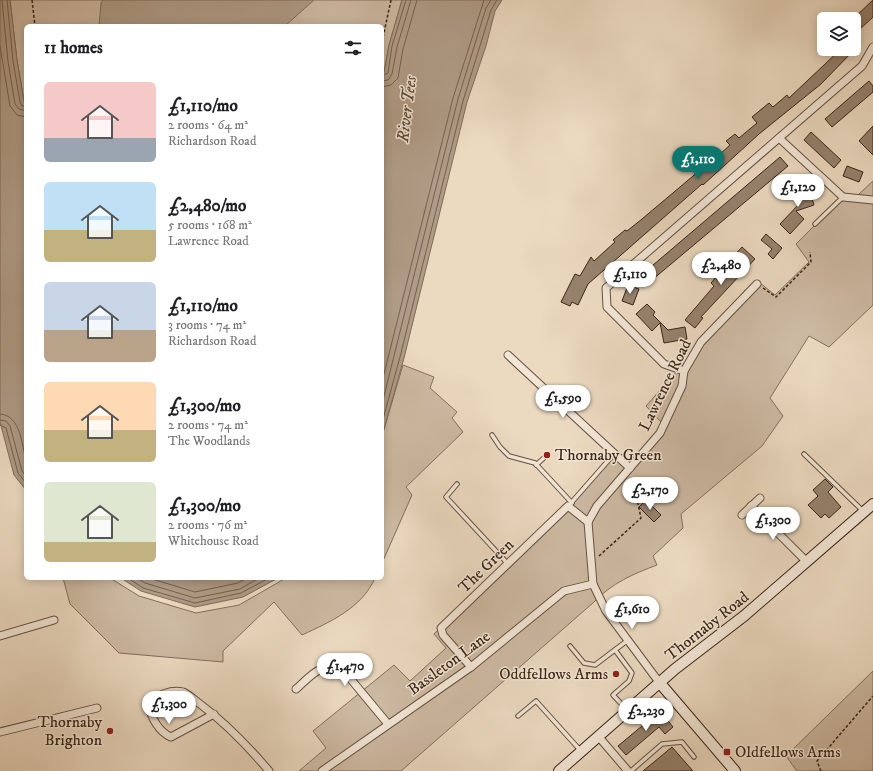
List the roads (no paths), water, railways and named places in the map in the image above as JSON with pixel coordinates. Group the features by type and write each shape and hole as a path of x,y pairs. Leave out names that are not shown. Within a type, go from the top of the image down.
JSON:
{"street":[{"path":"684,371 664,364 607,307 606,288 862,66 873,47"},
{"path":"779,138 843,197 873,200"},
{"name":"Lawrence Road","path":"588,522 596,506 660,433 682,386 684,371 701,342 757,284"},
{"path":"508,355 630,468"},
{"path":"742,515 760,498"},
{"path":"570,504 588,522 593,584 606,611 659,682 735,771"},
{"name":"The Green","path":"471,667 443,635 441,628 570,504"},
{"name":"Thornaby Road","path":"559,771 659,682 744,616 873,504"},
{"path":"751,506 807,562"},
{"name":"Bassleton Lane","path":"322,771 471,667 564,591 593,584"},
{"path":"0,636 54,620"},
{"path":"296,688 322,667 334,666 344,671 388,724"},
{"path":"214,714 171,737 162,734 150,711 149,703 156,697 174,691 184,692 214,714 240,737 269,771"},
{"path":"0,732 97,708"},
{"path":"598,736 628,771"}],"lane":[{"path":"815,224 843,197"},
{"path":"492,435 500,447 509,456 516,459 532,461 536,464 570,504 614,454"},
{"path":"804,454 864,512"},
{"path":"536,464 545,457"},
{"path":"457,484 446,497 508,564"},
{"path":"570,646 584,663 595,665 628,640"},
{"path":"615,650 632,673 629,681 613,695 628,710"},
{"path":"518,716 536,701 581,751"},
{"path":"631,771 662,744 682,742 694,756"}],"water":[{"path":"0,0 10,0 17,60 24,101 24,488 14,475 0,422"},
{"path":"103,0 314,0 287,24 99,24 101,3"},
{"name":"River Tees","path":"402,0 502,0 495,11 486,46 467,102 404,358 384,429 384,72 389,45"},
{"path":"124,580 274,580 243,597 195,607 141,591"}],"place":[{"name":"Thornaby Green","path":"547,455"},
{"name":"Oddfellows Arms","path":"616,674"},
{"name":"Thornaby Brighton","path":"110,731"},
{"name":"Oldfellows Arms","path":"727,752"}]}
